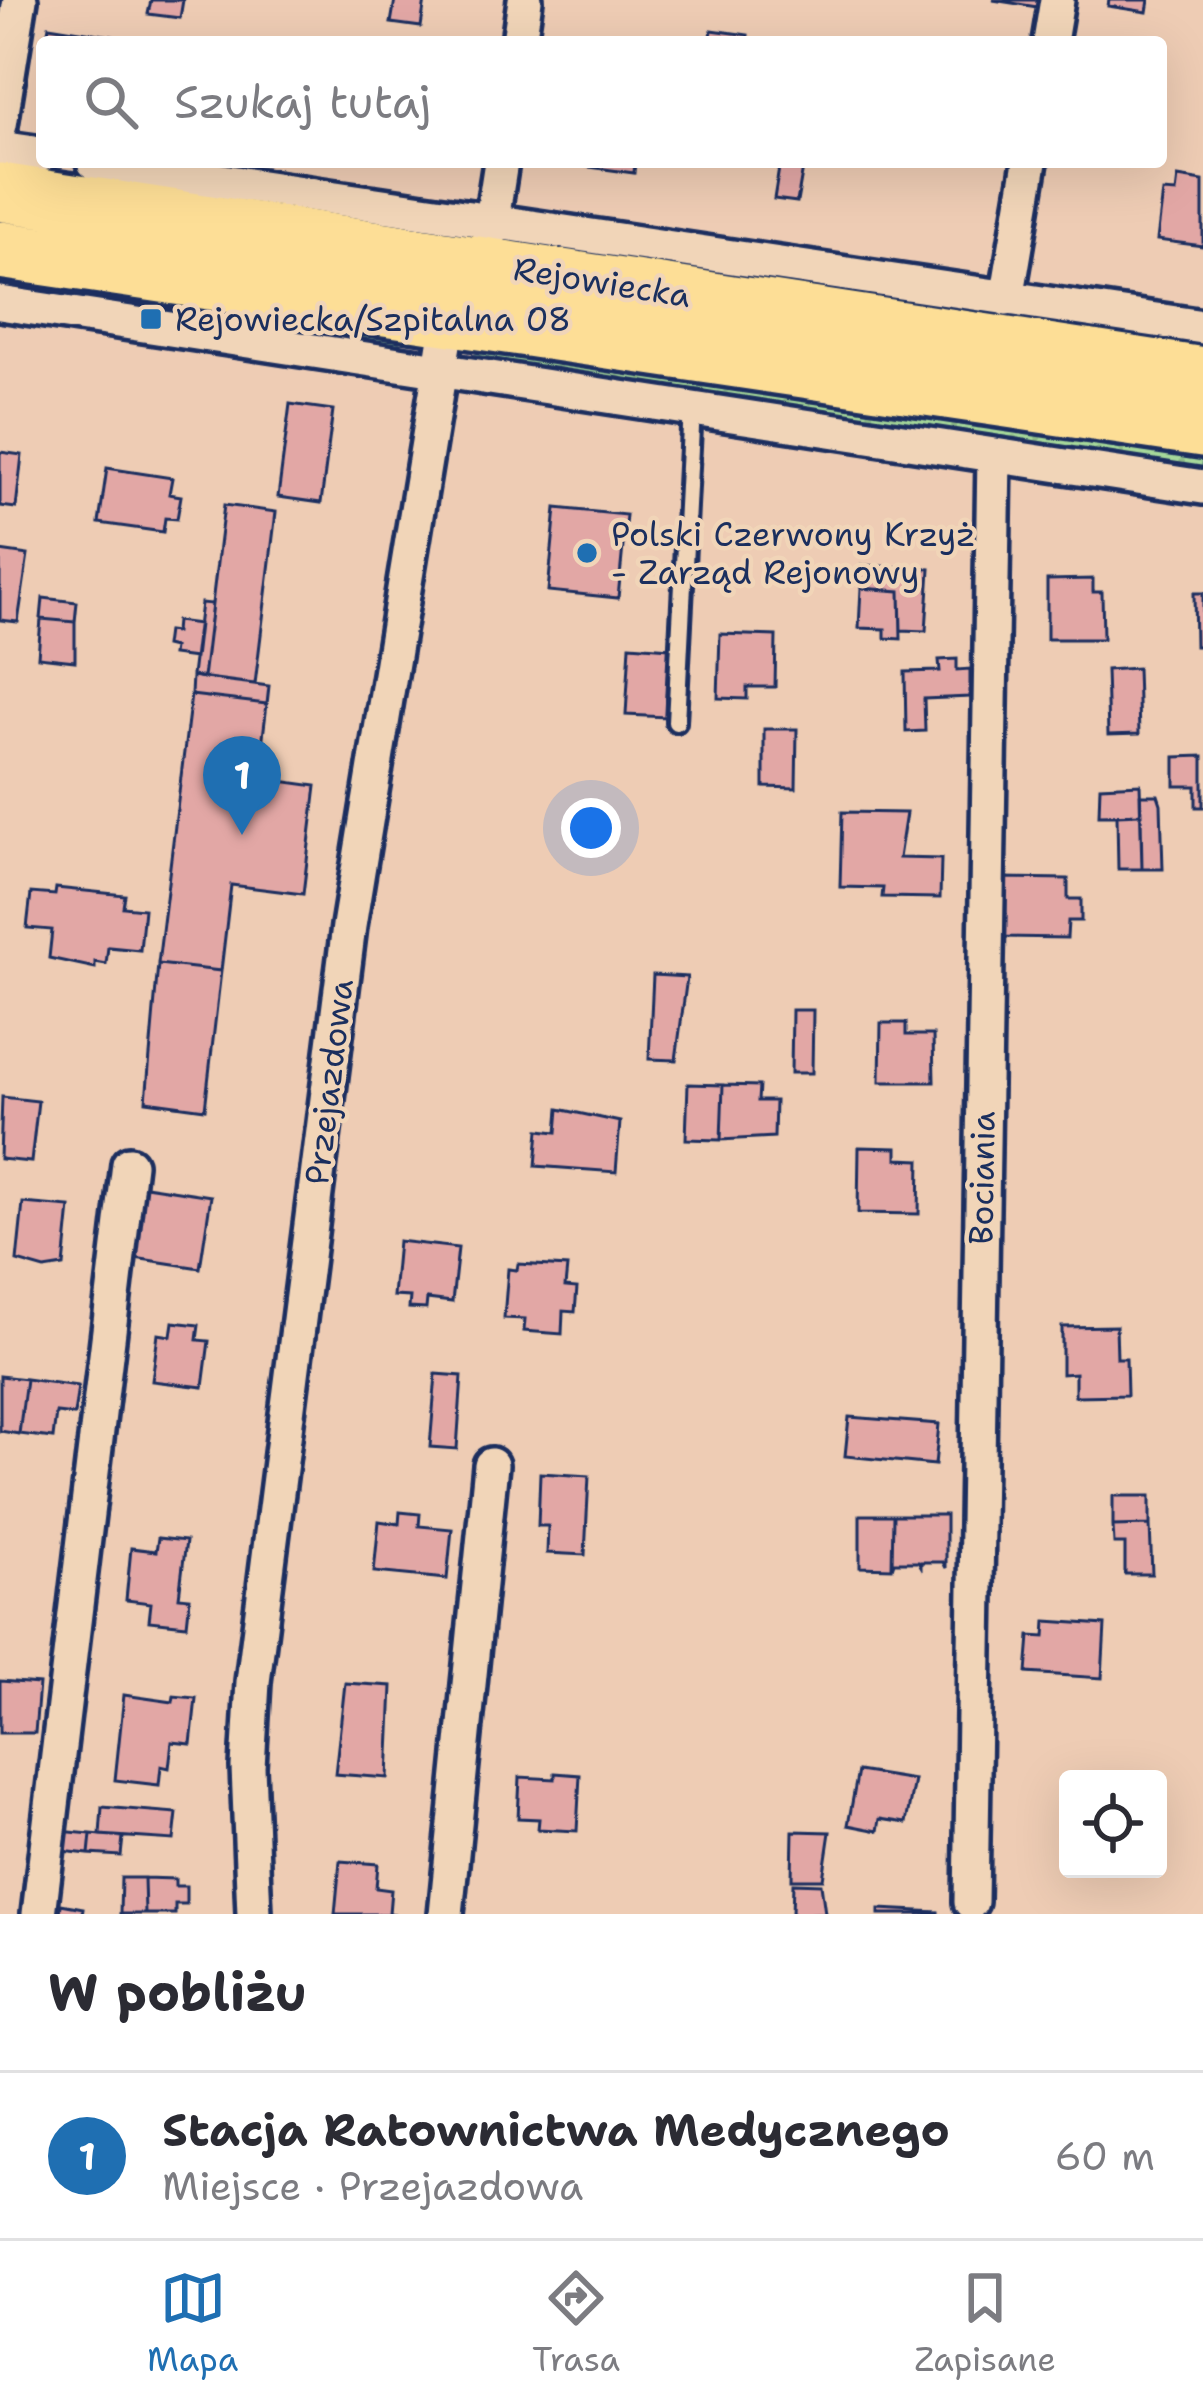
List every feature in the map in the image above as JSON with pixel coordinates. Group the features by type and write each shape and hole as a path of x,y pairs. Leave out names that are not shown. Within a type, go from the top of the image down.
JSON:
{"highway":[{"name":"Rejowiecka","path":"0,192 488,242 1203,376"},
{"name":"Rejowiecka","path":"0,250 1203,428"}],"street":[{"path":"0,125 20,0"},
{"path":"520,36 525,0"},
{"path":"1051,36 1057,0"},
{"path":"0,148 36,153"},
{"path":"124,168 488,242 1007,299 1203,327"},
{"path":"488,242 500,168"},
{"path":"1007,299 1029,168"},
{"name":"Przejazdowa","path":"254,1914 248,1767 253,1682 349,926 440,370 452,314 488,242"},
{"path":"0,303 1203,487"},
{"name":"Bociania","path":"971,1902 994,455"},
{"path":"39,1914 129,1164"},
{"path":"446,1914 491,1465"}],"lane":[{"path":"676,722 692,408"}],"green space":[{"path":"301,319 374,326 398,340 401,350 242,324"},
{"path":"498,347 1203,452 1203,473 481,363 476,355"}],"building":[{"path":"151,0 183,0 180,18 148,14"},
{"path":"395,0 425,0 421,27 391,23"},
{"path":"993,0 1038,0 1037,7"},
{"path":"1109,0 1149,0 1147,12 1108,6"},
{"path":"49,26 111,36 47,36"},
{"path":"712,30 748,35 748,36 711,36"},
{"path":"597,168 634,168 634,173"},
{"path":"779,168 803,168 797,202 774,199"},
{"path":"1178,177 1203,181 1203,246 1157,240 1163,192 1176,193"},
{"path":"290,404 333,410 321,503 278,497"},
{"path":"0,452 22,455 16,508 0,506"},
{"path":"107,468 172,478 169,494 181,496 177,519 165,518 163,532 99,523"},
{"path":"224,505 276,512 255,684 203,678"},
{"name":"Polski Czerwony Krzyż - Zarząd Rejonowy","path":"556,508 626,515 618,598 548,591"},
{"path":"0,551 28,555 18,622 0,620"},
{"path":"862,565 930,569 926,631 901,630 900,591 861,588"},
{"path":"1093,579 1093,592 1102,592 1103,639 1047,639 1047,580"},
{"path":"861,588 900,591 901,639 885,638 885,629 859,628"},
{"path":"1194,593 1203,593 1203,646 1195,646"},
{"path":"43,598 77,602 75,622 41,619"},
{"path":"201,603 212,604 203,678 192,676"},
{"path":"41,619 75,622 75,661 38,657"},
{"path":"176,621 199,624 195,658 172,655 173,648 165,646 167,631 175,632"},
{"path":"720,634 776,636 775,687 747,687 747,699 718,698"},
{"path":"630,645 670,648 666,717 626,715"},
{"path":"957,659 957,670 970,669 970,697 924,699 925,731 906,732 905,672 940,671 939,660"},
{"path":"1137,668 1139,734 1108,735 1106,670"},
{"path":"192,676 269,686 267,704 191,695"},
{"path":"191,695 267,704 258,778 316,786 303,894 231,885 221,971 158,964"},
{"path":"764,729 797,729 796,788 764,787"},
{"path":"1203,756 1203,807 1196,807 1196,786 1175,786 1175,757"},
{"path":"1140,784 1141,814 1099,815 1100,786"},
{"path":"1140,795 1158,795 1161,804 1163,869 1142,869"},
{"path":"842,812 906,813 899,858 941,859 940,898 882,897 883,888 840,887"},
{"path":"1141,814 1142,869 1118,869 1117,815"},
{"path":"1003,878 1068,879 1068,899 1081,899 1081,921 1068,921 1067,938 1001,937"},
{"path":"56,888 125,895 123,907 144,909 140,950 108,947 106,964 95,962 95,968 49,958 52,930 27,928 31,893 55,895"},
{"path":"158,964 221,971 205,1109 146,1101"},
{"path":"653,975 687,977 676,1060 649,1059"},
{"path":"792,1010 813,1010 812,1073 791,1073"},
{"path":"881,1023 906,1023 906,1035 933,1035 934,1082 880,1082"},
{"path":"688,1084 723,1085 721,1140 686,1139"},
{"path":"723,1085 759,1086 758,1101 775,1101 774,1137 721,1140"},
{"path":"2,1097 38,1101 31,1162 0,1159"},
{"path":"559,1109 620,1122 616,1172 536,1166 539,1130 557,1132"},
{"path":"859,1147 897,1148 897,1159 920,1160 919,1214 858,1213"},
{"path":"139,1185 211,1196 200,1268 128,1257"},
{"path":"23,1203 70,1207 64,1266 45,1269 17,1261"},
{"path":"398,1241 458,1248 452,1302 427,1299 426,1309 409,1308 410,1297 393,1296"},
{"path":"518,1264 567,1267 565,1287 577,1288 575,1312 563,1311 562,1334 524,1331 525,1319 504,1318 508,1269 517,1270"},
{"path":"173,1322 199,1325 197,1340 209,1341 203,1387 152,1381 158,1334 171,1336"},
{"path":"1116,1326 1117,1358 1126,1358 1127,1395 1075,1396 1075,1373 1062,1374 1062,1327"},
{"path":"436,1374 462,1376 457,1449 430,1447"},
{"path":"0,1376 26,1379 19,1434 0,1431"},
{"path":"26,1379 78,1386 74,1415 56,1413 53,1438 19,1434"},
{"path":"849,1417 939,1424 935,1465 845,1456"},
{"path":"540,1473 589,1476 585,1555 547,1553 548,1526 538,1526"},
{"path":"1113,1496 1150,1496 1150,1525 1113,1526"},
{"path":"400,1512 420,1514 419,1526 452,1529 447,1579 374,1572 379,1521 399,1524"},
{"path":"860,1515 893,1515 892,1568 860,1567"},
{"path":"893,1515 946,1515 946,1568 943,1562 921,1562 921,1567 918,1562 894,1562 892,1568"},
{"path":"1150,1525 1152,1574 1125,1574 1125,1544 1114,1544 1113,1526"},
{"path":"158,1538 186,1541 179,1597 190,1598 187,1625 149,1621 151,1603 126,1600 131,1548 156,1551"},
{"path":"1046,1621 1105,1625 1102,1678 1027,1673 1030,1636 1045,1637"},
{"path":"0,1681 39,1684 35,1733 0,1733"},
{"path":"345,1683 392,1686 388,1778 335,1774"},
{"path":"124,1695 173,1702 174,1696 196,1698 191,1744 172,1742 169,1768 161,1766 159,1785 115,1780"},
{"path":"858,1771 914,1780 906,1823 880,1819 878,1831 848,1825"},
{"path":"555,1773 580,1775 577,1831 538,1829 539,1819 518,1818 520,1777 555,1779"},
{"path":"102,1807 177,1813 174,1840 100,1835"},
{"path":"60,1831 91,1834 89,1854 61,1851"},
{"path":"793,1831 830,1832 823,1879 792,1879"},
{"path":"91,1834 123,1837 121,1856 89,1854"},
{"path":"340,1861 378,1864 376,1888 391,1890 389,1913 395,1914 335,1914"},
{"path":"121,1878 144,1878 145,1914 120,1914"},
{"path":"144,1878 175,1879 175,1886 186,1886 186,1904 175,1904 175,1914 145,1914"},
{"path":"793,1883 821,1884 825,1913 792,1914"},
{"path":"61,1904 83,1908 82,1914 60,1914"},
{"path":"879,1909 938,1912 938,1914 879,1914"}],"place":[{"name":"Rejowiecka/Szpitalna 08","path":"151,319"},
{"name":"Polski Czerwony Krzyż - Zarząd Rejonowy","path":"587,553"},
{"name":"Stacja Ratownictwa Medycznego","path":"242,835"}]}
